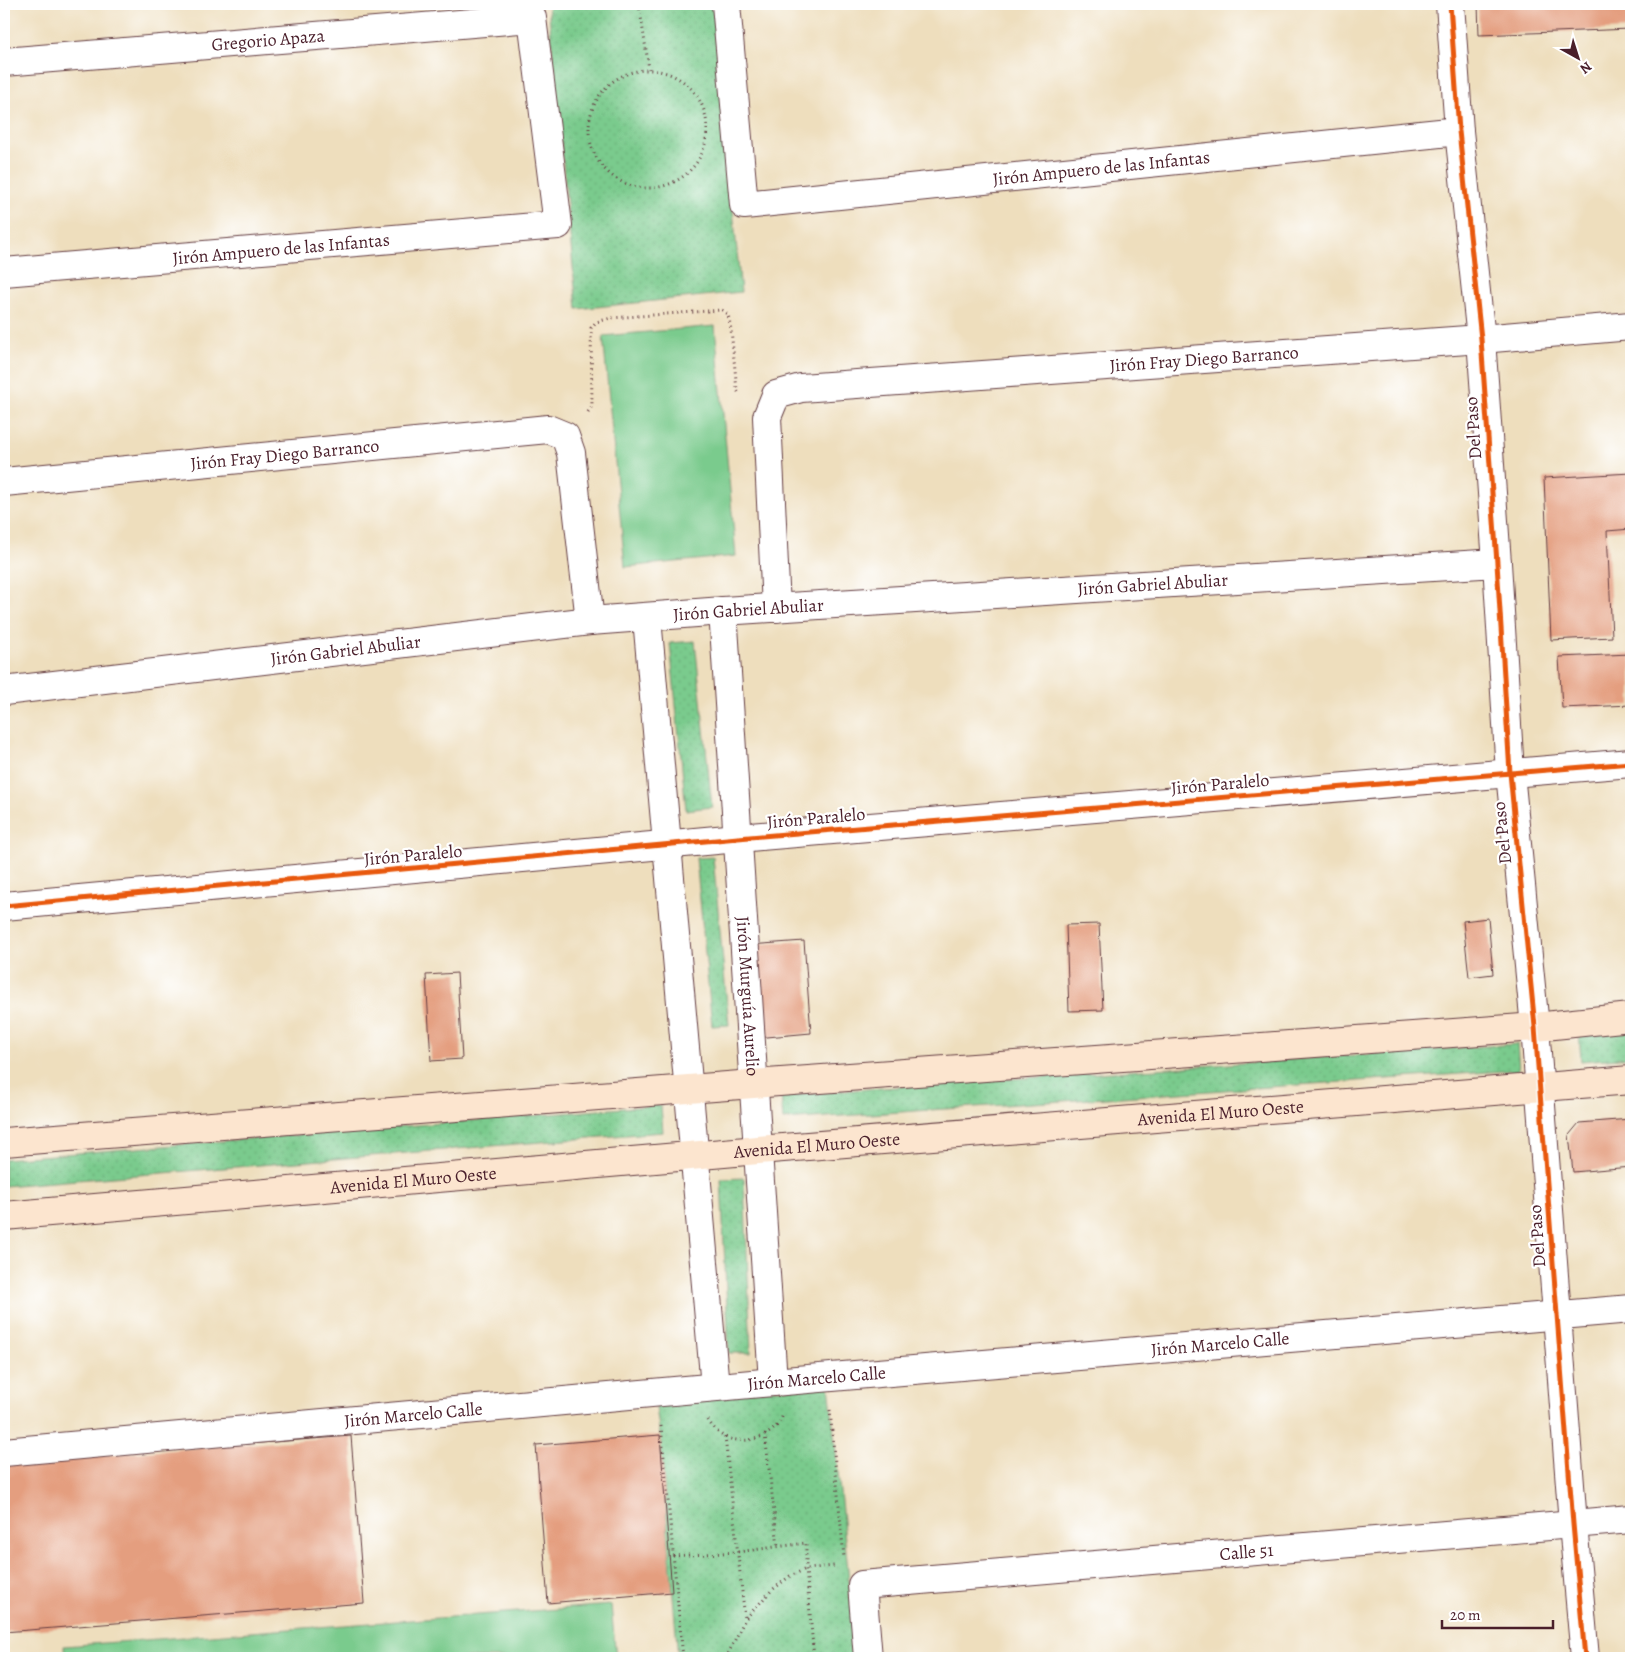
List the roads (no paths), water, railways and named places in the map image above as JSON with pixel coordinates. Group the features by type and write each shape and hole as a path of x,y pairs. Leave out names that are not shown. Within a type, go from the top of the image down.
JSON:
{"main road":[{"path":"4,1142 753,1084 1535,1027 1631,1017"},
{"name":"Avenida El Muro Oeste","path":"4,1216 695,1155 1631,1080"}],"street":[{"name":"Jirón Ampuero de las Infantas","path":"726,4 744,205 1459,131"},
{"name":"Del Paso","path":"1450,4 1459,131 1481,339 1510,773 1535,1027 1572,1524 1585,1658"},
{"name":"Gregorio Apaza","path":"4,62 532,18 558,225"},
{"name":"Jirón Ampuero de las Infantas","path":"4,272 558,225"},
{"name":"Jirón Fray Diego Barranco","path":"776,608 772,406 801,388 1481,339 1631,326"},
{"name":"Jirón Fray Diego Barranco","path":"4,482 548,429 565,436 571,453 590,621"},
{"name":"Jirón Gabriel Abuliar","path":"4,691 590,621 722,611 1497,563"},
{"name":"Jirón Murguía Aurelio","path":"722,611 773,1382"},
{"path":"647,618 715,1387"},
{"name":"Jirón Paralelo","path":"4,906 738,838 1631,763"},
{"name":"Jirón Marcelo Calle","path":"4,1452 715,1387 1631,1309"},
{"name":"Calle 51","path":"868,1658 862,1585 1631,1519"}]}
